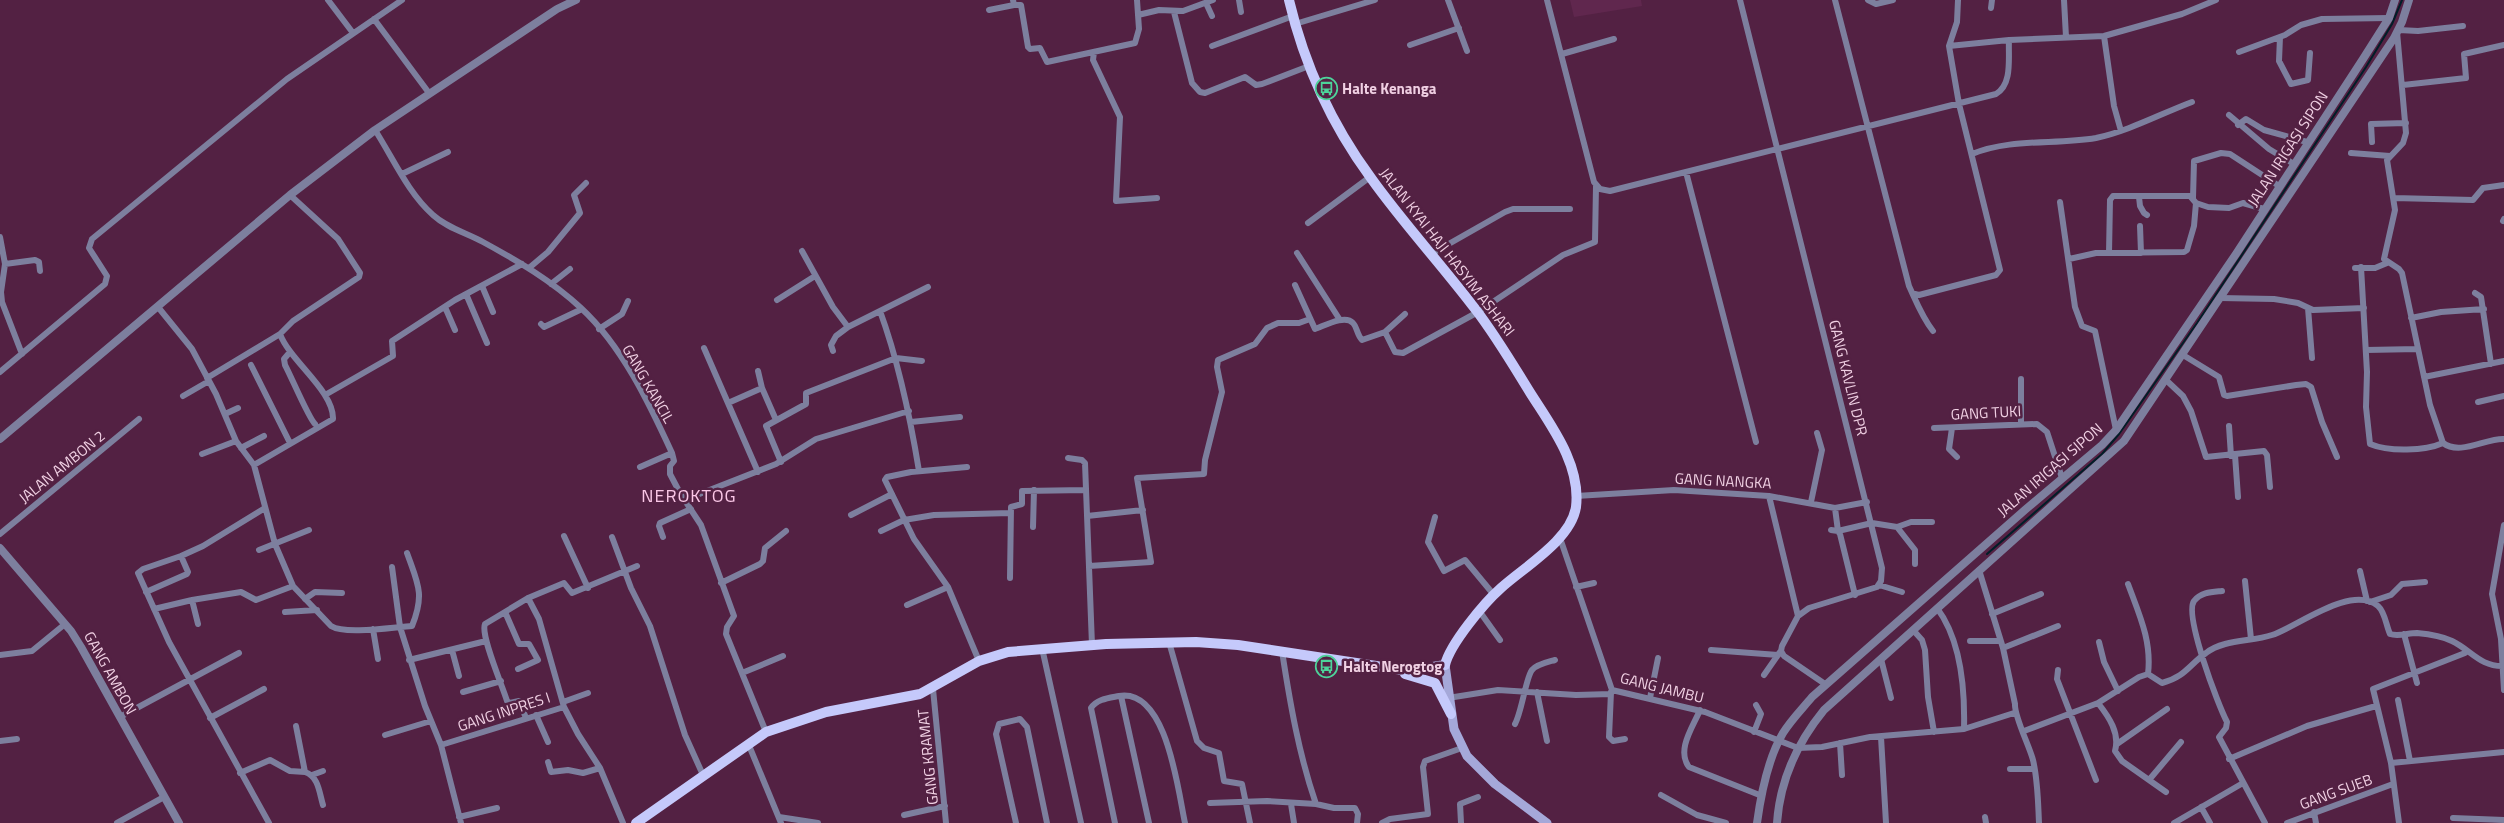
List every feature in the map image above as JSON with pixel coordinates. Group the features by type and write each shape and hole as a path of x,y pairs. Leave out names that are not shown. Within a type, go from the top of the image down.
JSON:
{"main road":[{"name":"JALAN KYAI HAJI HASYIM ASHARI","path":"1289,0 1309,66 1326,104 1370,176 1478,312 1557,435 1570,466 1576,496 1573,518 1560,538 1494,595 1453,646 1445,665"},
{"path":"636,823 766,732 826,712 908,697 933,689 979,660 1008,652 1042,648 1169,642 1238,645 1397,670 1417,671 1445,665 1451,714 1462,748 1476,766 1495,784 1547,823"},
{"path":"1397,670 1409,676 1435,683 1451,714"}],"street":[{"path":"328,0 353,33"},
{"path":"0,372 105,284 107,276 89,248 92,239 278,85 374,19 392,3 402,0"},
{"path":"0,439 290,195 376,130 429,93 557,9 576,0"},
{"path":"990,10 1014,2 1021,5 1028,47 1030,49 1040,48 1047,62 1135,43 1138,37 1137,0"},
{"path":"1138,15 1164,10 1174,12 1213,0"},
{"path":"1239,0 1241,12"},
{"path":"1212,46 1294,20 1375,0"},
{"path":"1448,0 1467,51"},
{"path":"1385,332 1394,352 1402,353 1478,312 1563,255 1595,242 1596,186 1547,0"},
{"name":"GANG KAVLIN DPR","path":"1740,0 1872,523 1882,568 1879,585"},
{"path":"1835,0 1909,286 1915,294 1922,316 1932,331"},
{"path":"1868,0 1876,4 1893,0"},
{"path":"1915,294 1919,295 1951,288 2000,273 1959,104 1949,46 1957,22 1958,0"},
{"path":"1991,8 1992,0"},
{"path":"2064,0 2066,38"},
{"path":"1949,46 2009,40 2104,36 2182,14 2206,2 2216,0"},
{"name":"JALAN IRIGASI SIPON","path":"1777,823 1786,778 1796,748 1824,710 2117,448 2166,380 2398,31 2395,0"},
{"name":"JALAN IRIGASI SIPON","path":"1757,823 1762,796 1788,726 1825,684 2102,445 2116,430 2307,142 2396,14 2409,0"},
{"path":"1206,3 1212,16"},
{"path":"1174,12 1192,83 1200,92 1205,93 1245,77 1256,85 1262,84 1309,66"},
{"path":"2239,52 2280,36 2301,25 2326,18 2396,14"},
{"path":"374,19 429,93"},
{"path":"2464,26 2398,31 2406,123 2405,138 2390,156 2387,165 2394,198 2394,219 2384,255 2387,263 2399,268 2402,273 2430,405 2443,443 2448,447 2461,447 2504,439"},
{"path":"1410,45 1458,28"},
{"path":"2104,36 2114,106 2121,131"},
{"path":"2280,36 2279,61 2291,84 2308,80 2310,53"},
{"path":"1562,54 1614,39"},
{"path":"1596,186 1610,191 1987,97 2002,90 2008,76 2009,40"},
{"path":"2403,85 2466,78 2464,54 2504,45"},
{"path":"1094,52 1093,60 1120,117 1116,201 1157,198"},
{"path":"1972,154 2002,144 2059,142 2095,138 2121,131 2192,102"},
{"path":"2229,115 2238,125 2269,150 2294,164"},
{"path":"2238,125 2246,119 2264,130 2307,142"},
{"path":"2372,142 2371,124 2406,123"},
{"name":"GANG KANCIL","path":"376,130 414,194 434,216 525,266 551,284 582,310 599,329 644,397 672,453 674,461 670,466 670,474 684,500 701,525 734,616 726,630 726,634 766,732"},
{"path":"402,174 448,152"},
{"path":"2069,259 2096,253 2184,252 2194,226 2194,161 2221,153 2236,156 2279,186"},
{"path":"2351,153 2390,156"},
{"path":"1686,172 1756,442"},
{"path":"1308,223 1370,176"},
{"path":"325,395 393,356 392,341 445,307 466,294 525,266 548,252 580,213 574,195 586,183"},
{"path":"2394,198 2473,200 2483,188 2504,185"},
{"path":"183,396 280,334 293,321 335,294 360,274 338,239 290,195"},
{"path":"2109,253 2111,197 2190,196 2208,207 2229,208 2243,203 2264,209"},
{"path":"2139,197 2140,206 2144,213 2147,214"},
{"path":"2060,202 2075,307 2080,324 2084,328 2092,329 2096,334 2116,430"},
{"path":"1431,254 1513,209 1570,209"},
{"path":"2140,226 2141,253"},
{"path":"0,237 5,264 1,292 2,302 22,354"},
{"path":"802,251 814,276 848,327"},
{"path":"1299,255 1340,320"},
{"path":"5,264 35,260 38,262 40,271"},
{"path":"2387,263 2376,268 2358,267 2364,308 2366,407 2370,444 2431,449 2443,443"},
{"path":"551,284 570,269"},
{"path":"777,300 814,276"},
{"path":"1295,285 1315,329 1340,320 1348,320 1353,323 1362,340 1385,332 1405,314"},
{"path":"482,286 494,312"},
{"path":"832,351 831,345 836,336 848,327 928,287"},
{"path":"2475,293 2481,297 2484,309 2491,364"},
{"path":"466,294 488,343"},
{"path":"2220,298 2274,299 2298,303 2313,310 2364,308"},
{"path":"599,329 622,314 628,301"},
{"path":"158,307 192,349 225,414 236,441 254,465 274,544 293,586 316,610 337,630 412,626 419,607 420,588 407,553"},
{"path":"445,307 455,330"},
{"path":"2308,308 2312,358"},
{"path":"2411,318 2441,312 2484,309"},
{"path":"541,324 544,327 582,310"},
{"path":"880,311 896,358 909,411 919,471"},
{"path":"1089,566 1151,562 1137,478 1204,474 1207,450 1222,392 1217,367 1218,360 1255,344 1267,328 1278,323 1299,323 1310,319"},
{"path":"254,465 333,418 333,413 325,395 290,352 280,334"},
{"path":"704,348 758,472"},
{"path":"2366,350 2418,349"},
{"path":"290,352 284,359 285,365 306,406 309,419 315,424"},
{"path":"2183,354 2219,377 2224,395 2227,396 2296,385 2306,384 2311,387 2322,422 2337,457"},
{"path":"781,462 766,426 806,404 806,393 896,358 922,361"},
{"path":"2424,377 2504,361"},
{"path":"252,365 290,444"},
{"path":"758,370 762,388 776,420"},
{"path":"2021,379 2021,424"},
{"path":"2166,380 2183,396 2191,411 2206,457 2233,456 2264,451 2267,455 2270,487"},
{"path":"728,403 762,388"},
{"path":"2478,402 2504,396"},
{"path":"225,414 238,408"},
{"path":"684,500 781,462 816,439 909,411"},
{"path":"911,422 960,416"},
{"name":"JALAN AMBON 2","path":"0,534 139,419"},
{"name":"GANG TUKI","path":"1934,428 2038,424 2044,428 2062,478"},
{"path":"2229,426 2238,497"},
{"path":"1952,428 1950,450 1957,457"},
{"path":"1811,502 1822,450 1817,433"},
{"path":"242,448 264,436"},
{"path":"202,454 236,441"},
{"path":"640,468 672,453"},
{"path":"1068,458 1082,460 1085,464 1092,645"},
{"path":"967,467 919,471 887,477 885,480 904,520 948,587 979,660"},
{"path":"1033,527 1034,490"},
{"path":"1010,578 1011,507 1022,504 1022,491 1086,490"},
{"name":"GANG NANGKA","path":"1576,496 1674,490 1769,496 1811,502 1835,508 1867,502"},
{"path":"851,515 892,494"},
{"path":"1769,496 1798,616"},
{"path":"265,508 203,546 139,571 146,592 189,679 269,823"},
{"path":"1835,508 1835,530 1853,581 1855,595"},
{"path":"663,537 659,526 660,523 691,509"},
{"path":"1087,516 1143,510"},
{"path":"881,531 904,520 934,515 1011,513"},
{"path":"1435,517 1428,542 1444,571 1465,560 1494,595"},
{"path":"1835,530 1872,523 1897,527 1911,522 1932,522"},
{"path":"2504,525 2492,594 2502,639 2504,690"},
{"path":"1897,527 1915,550 1915,564"},
{"path":"259,550 309,530"},
{"path":"721,583 760,564 763,561 765,548 786,531"},
{"path":"564,536 588,588"},
{"path":"612,537 650,626 685,735 703,775"},
{"name":"GANG JAMBU","path":"1560,538 1611,692 1650,698 1700,710 1796,748"},
{"name":"GANG AMBON","path":"0,548 65,624 84,652 179,823"},
{"path":"146,592 187,574 188,572 181,556"},
{"path":"526,718 520,701 508,703 486,641 483,628 485,624 528,598 564,583 572,593 588,588 637,566"},
{"path":"392,567 400,627 409,660 441,745 460,820 497,808"},
{"path":"1979,570 2003,648 2015,704 2014,712 2024,731 2034,769 2039,797 2039,823"},
{"path":"2360,571 2368,601 2382,611 2390,634 2395,636 2426,634 2452,641 2484,664 2503,667"},
{"path":"2245,580 2251,639"},
{"path":"2148,674 2162,683 2166,682 2185,673 2212,650 2282,631 2326,607 2391,596 2402,584 2425,582"},
{"path":"1576,586 1594,583"},
{"path":"2128,584 2145,628 2150,656 2148,674"},
{"path":"1764,675 1779,653 1798,616 1809,608 1855,595 1879,585 1902,592"},
{"path":"154,609 192,600 242,592 256,600 293,586"},
{"path":"907,605 948,587"},
{"path":"2222,591 2203,593 2191,606 2193,628 2227,722 2226,728 2219,737 2229,759 2265,823"},
{"path":"305,599 315,592 342,594"},
{"path":"1992,614 2041,594"},
{"path":"528,598 541,625 563,705 588,693"},
{"path":"192,600 198,624"},
{"path":"1937,608 1943,616 1953,640 1963,688 1964,729"},
{"path":"285,612 316,610"},
{"path":"505,612 519,644 529,644 538,660 518,669"},
{"path":"1480,612 1500,640"},
{"path":"0,655 32,651 65,624"},
{"path":"2003,648 2058,626"},
{"path":"373,629 378,659"},
{"path":"1913,630 1922,640 1925,650 1928,697 1934,732"},
{"path":"2404,634 2418,683"},
{"path":"409,660 486,641"},
{"path":"1970,641 2000,641"},
{"path":"1169,642 1197,740 1204,748 1219,753 1222,778 1227,782 1242,784 1250,823"},
{"path":"2099,642 2104,662 2118,691"},
{"path":"1042,648 1082,823"},
{"path":"452,650 459,676"},
{"path":"1711,650 1779,653 1825,684"},
{"path":"1282,652 1290,704 1316,804"},
{"path":"120,717 238,653"},
{"path":"2399,823 2391,763 2373,692 2375,687 2465,653"},
{"path":"742,673 784,656"},
{"path":"1650,698 1658,658"},
{"path":"1881,659 1891,698"},
{"path":"1515,724 1533,668 1555,660"},
{"path":"2058,670 2058,679 2096,780"},
{"path":"2024,731 2098,703 2139,677 2148,674"},
{"path":"463,692 501,682"},
{"path":"210,718 264,689"},
{"name":"GANG KRAMAT","path":"933,689 946,823"},
{"path":"1448,698 1498,690 1576,695 1611,692 1609,736 1613,741 1625,739"},
{"path":"1537,692 1547,741"},
{"path":"1121,696 1149,823"},
{"path":"1115,823 1091,708 1099,701 1121,696 1138,698 1162,726 1185,823"},
{"path":"2398,700 2410,760"},
{"path":"2098,703 2107,714 2118,736 2116,751 2122,761 2166,792"},
{"name":"GANG INPRES I","path":"441,745 563,705 578,734 600,768 623,823"},
{"path":"1754,732 1762,714 1756,705"},
{"path":"2229,759 2307,726 2376,706"},
{"path":"2117,744 2167,708"},
{"path":"1700,710 1683,755 1686,763 1689,767 1762,796"},
{"path":"1796,748 1881,736 1964,729 2014,712"},
{"path":"536,715 548,742"},
{"path":"1016,823 996,734 999,724 1014,719 1020,719 1027,727 1047,823"},
{"path":"385,735 431,722"},
{"path":"296,726 305,772"},
{"path":"1881,736 1886,823"},
{"path":"0,741 17,739"},
{"path":"2149,780 2181,742"},
{"path":"748,743 780,820 818,823"},
{"path":"1840,743 1842,775"},
{"path":"1382,823 1390,819 1428,814 1423,767 1425,761 1462,748"},
{"path":"2391,763 2504,752"},
{"path":"240,773 270,760 290,771 305,772 312,775 316,780 323,805"},
{"path":"548,762 551,772 554,773 568,770 583,774 600,768"},
{"path":"2010,769 2034,769"},
{"path":"312,775 323,771"},
{"path":"2178,822 2243,783"},
{"name":"GANG SUEB","path":"2287,823 2298,821 2314,812 2393,784"},
{"path":"1661,796 1697,815 1726,823"},
{"path":"116,823 164,797"},
{"path":"1461,823 1460,804 1478,797"},
{"path":"1210,803 1246,801 1316,804 1328,808 1355,808 1358,814 1357,823"},
{"path":"1290,804 1294,823"},
{"path":"904,816 945,806"},
{"path":"2201,807 2210,823"},
{"path":"2314,812 2316,823"},
{"path":"2453,818 2504,820"}],"shaded area":[{"path":"1570,0 1641,0 1642,6 1574,17"}],"waterway":[{"path":"1987,554 2102,454 2119,434 2197,323 2366,67 2392,24 2402,0"}],"place":[{"name":"Halte Kenanga","path":"1326,89"},
{"name":"Halte Nerogtog","path":"1327,667"}],"district":[{"name":"NEROKTOG","path":"689,496"}]}
